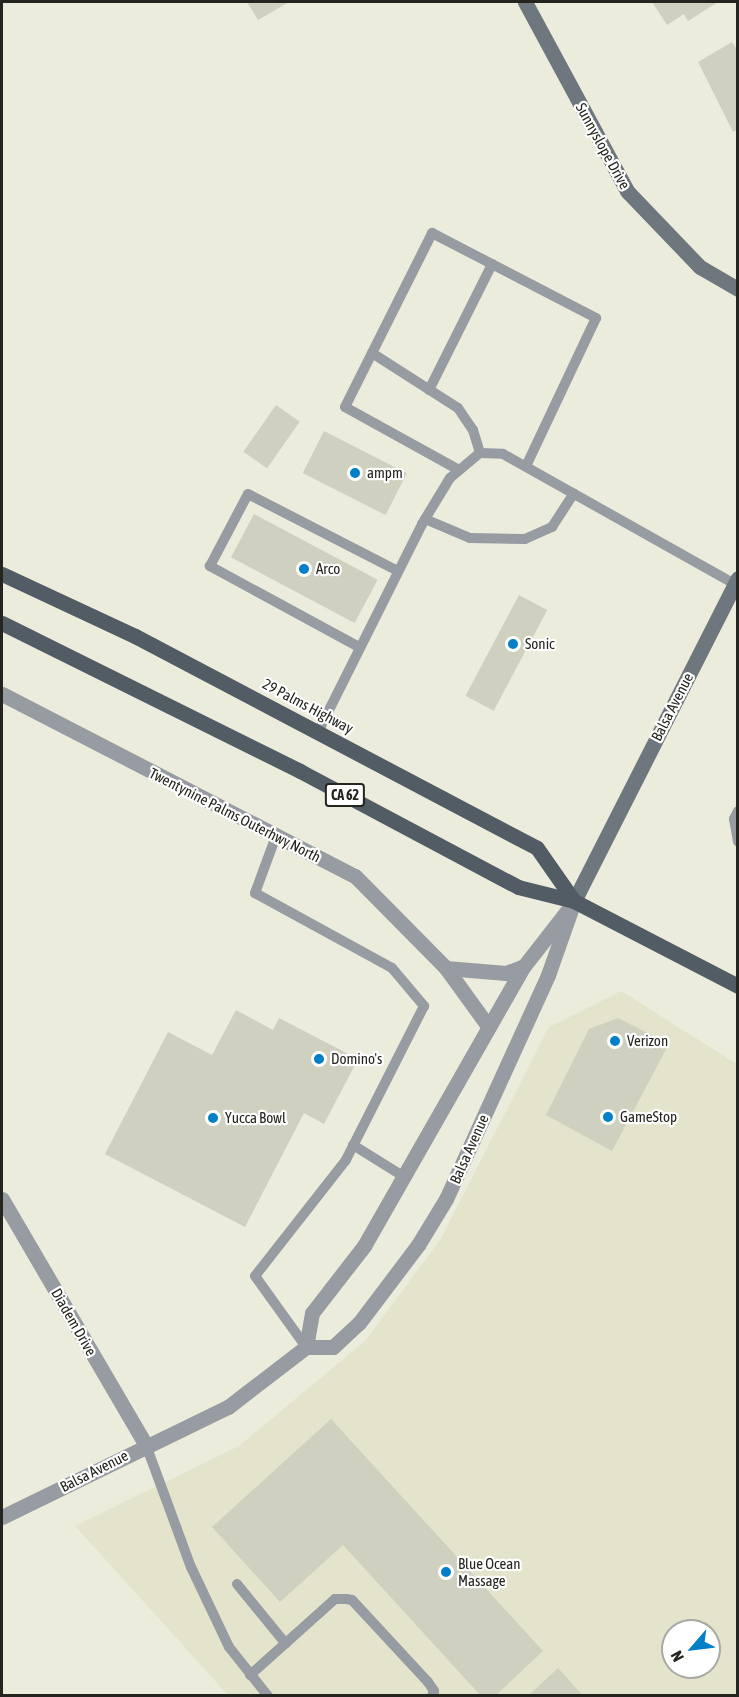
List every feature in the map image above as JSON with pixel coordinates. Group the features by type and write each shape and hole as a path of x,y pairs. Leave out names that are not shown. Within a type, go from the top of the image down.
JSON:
{"main road":[{"name":"29 Palms Highway","path":"2,574 135,636 537,848 574,901"},
{"name":"29 Palms Highway","path":"2,623 300,771 518,887 574,901 738,986"}],"street":[{"name":"Sunnyslope Drive","path":"525,2 627,191 700,267 738,289"},
{"name":"Balsa Avenue","path":"2,1517 228,1407 306,1347 333,1347 359,1323 418,1245 446,1199 548,975 574,901 736,583"},
{"name":"Twentynine Palms Outerhwy North","path":"2,694 355,876 446,968 488,1026"},
{"name":"Balsa Avenue","path":"306,1347 312,1313 364,1246 406,1178 488,1026 524,966 574,901"},
{"path":"446,968 506,973 524,966"},
{"name":"Diadem Drive","path":"2,1199 146,1445"}],"lane":[{"path":"459,470 345,407 432,233 596,318 526,466"},
{"path":"429,390 492,264"},
{"path":"372,353 458,408 473,429 480,453"},
{"path":"318,732 396,570 425,519 450,478 480,453 503,454 736,583"},
{"path":"425,519 470,538 525,538 552,527 574,493"},
{"path":"359,647 210,566 248,494 396,570"},
{"path":"738,811 734,819 738,842"},
{"path":"276,836 255,893 392,968 424,1006 353,1145 255,1276 306,1347"},
{"path":"353,1145 406,1178"},
{"path":"146,1445 190,1568 229,1647 268,1695"},
{"path":"237,1584 286,1644"},
{"path":"250,1675 335,1599 352,1600 428,1682 434,1691 432,1695"}],"shaded area":[{"path":"621,991 737,1064 737,1695 228,1695 75,1526 239,1446 365,1341 440,1240 549,1027"}],"building":[{"path":"247,2 289,2 258,20"},
{"path":"652,2 718,2 688,21 684,14 667,25"},
{"path":"732,42 738,51 738,129 733,132 698,62"},
{"path":"276,405 300,422 267,468 243,452"},
{"name":"ampm","path":"324,431 407,473 386,515 303,473"},
{"name":"Arco","path":"254,514 378,580 355,623 231,557"},
{"path":"519,595 547,610 494,711 465,696"},
{"name":"Yucca Bowl","path":"236,1010 273,1030 279,1018 358,1059 324,1124 304,1113 245,1227 105,1154 168,1032 212,1055"},
{"path":"618,1018 669,1044 612,1151 546,1115 589,1029"},
{"path":"331,1419 543,1651 495,1696 481,1696 343,1545 280,1602 212,1527"},
{"path":"558,1668 583,1696 528,1696"}],"place":[{"name":"ampm","path":"355,473"},
{"name":"Arco","path":"304,569"},
{"name":"Sonic","path":"513,644"},
{"name":"Verizon","path":"615,1041"},
{"name":"Domino's","path":"319,1059"},
{"name":"GameStop","path":"608,1117"},
{"name":"Yucca Bowl","path":"213,1118"},
{"name":"Blue Ocean Massage","path":"446,1572"}]}
